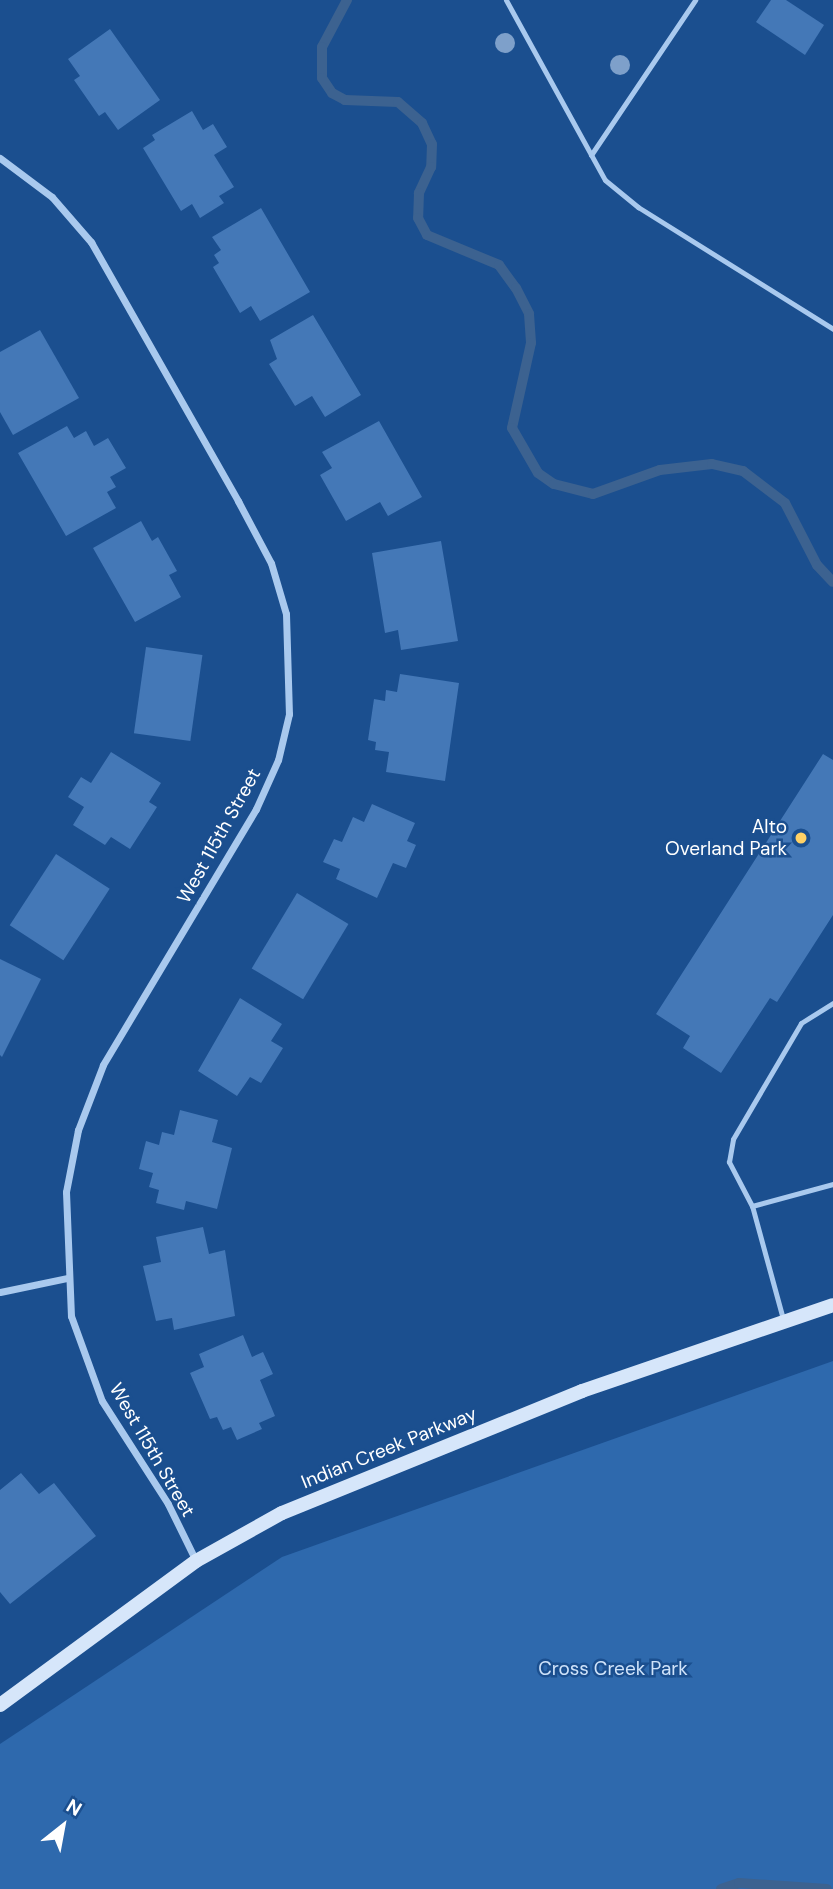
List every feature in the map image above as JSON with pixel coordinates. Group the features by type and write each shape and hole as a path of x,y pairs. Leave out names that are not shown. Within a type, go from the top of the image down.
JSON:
{"street":[{"name":"West 115th Street","path":"0,158 52,197 91,242 271,563 286,614 292,660 289,714 262,797 103,1065 78,1130 66,1192 67,1278 71,1316 102,1401 168,1504 196,1561"},
{"path":"0,1292 67,1278"},
{"name":"Indian Creek Parkway","path":"0,1704 196,1561 324,1494 582,1391 783,1319 833,1305"}],"lane":[{"path":"506,0 605,180 638,207 833,329"},
{"path":"591,155 695,0"},
{"path":"783,1319 752,1206 729,1162 733,1139 801,1023 833,1003"},
{"path":"752,1206 833,1184"}],"green space":[{"name":"Cross Creek Park","path":"833,1361 833,1889 0,1889 0,1744 282,1557"}],"building":[{"path":"771,0 786,0 824,25 805,55 756,22"},
{"path":"110,29 160,100 118,130 105,112 99,116 74,80 80,76 68,59"},
{"path":"192,111 203,130 213,124 227,147 214,155 234,187 219,196 224,203 200,218 192,204 181,211 143,148 155,140 152,135"},
{"path":"261,208 310,292 260,321 251,306 240,313 213,267 219,263 214,255 221,250 212,237"},
{"path":"313,315 361,395 325,417 312,396 295,406 269,364 277,359 270,340"},
{"path":"40,330 79,398 13,435 0,412 0,352"},
{"path":"379,421 422,497 388,516 380,502 346,521 320,475 332,468 322,452"},
{"path":"67,426 74,438 86,431 94,446 108,438 126,468 110,477 116,487 107,492 116,508 66,536 18,453"},
{"path":"141,521 152,541 158,537 177,571 169,575 181,597 135,622 93,548"},
{"path":"441,541 458,641 401,650 398,630 385,633 372,553"},
{"path":"146,647 202,655 190,741 134,733"},
{"path":"400,674 459,683 445,781 386,772 389,752 375,750 376,742 368,740 374,699 385,701 386,690 397,692"},
{"path":"111,752 161,783 149,802 157,807 130,849 111,837 105,845 73,825 84,807 68,797 81,777 91,783"},
{"name":"Alto Overland Park","path":"823,754 833,760 833,915 777,1002 770,998 721,1073 683,1048 690,1036 656,1014"},
{"path":"372,804 415,823 407,841 416,845 406,868 393,863 377,898 336,879 340,869 323,862 334,839 342,842 353,817 364,822"},
{"path":"56,854 110,889 63,960 10,925"},
{"path":"297,893 348,924 303,999 252,968"},
{"path":"0,959 41,979 2,1057 0,1055"},
{"path":"240,998 282,1024 271,1041 283,1048 261,1083 250,1077 237,1096 198,1071"},
{"path":"180,1110 218,1120 212,1142 232,1148 217,1209 186,1201 184,1210 156,1203 159,1190 149,1187 153,1173 139,1169 146,1141 159,1145 162,1132 174,1135"},
{"path":"203,1227 209,1254 225,1250 235,1316 174,1330 172,1318 156,1321 143,1266 161,1262 156,1237"},
{"path":"243,1335 252,1357 263,1352 273,1374 260,1380 275,1416 259,1423 262,1429 237,1440 231,1427 223,1430 217,1417 210,1419 190,1373 204,1367 199,1354"},
{"path":"21,1473 39,1494 54,1483 96,1536 10,1604 0,1592 0,1490"}],"waterway":[{"path":"347,0 322,47 322,78 332,93 345,100 398,102 422,123 432,144 431,167 419,193 418,218 427,235 499,265 516,288 529,314 531,343 512,428 538,473 554,484 593,494 660,470 712,464 743,471 785,503 817,565 833,582"},
{"path":"721,1889 739,1883 827,1889"}],"place":[{"name":"Alto Overland Park","path":"801,838"}]}
